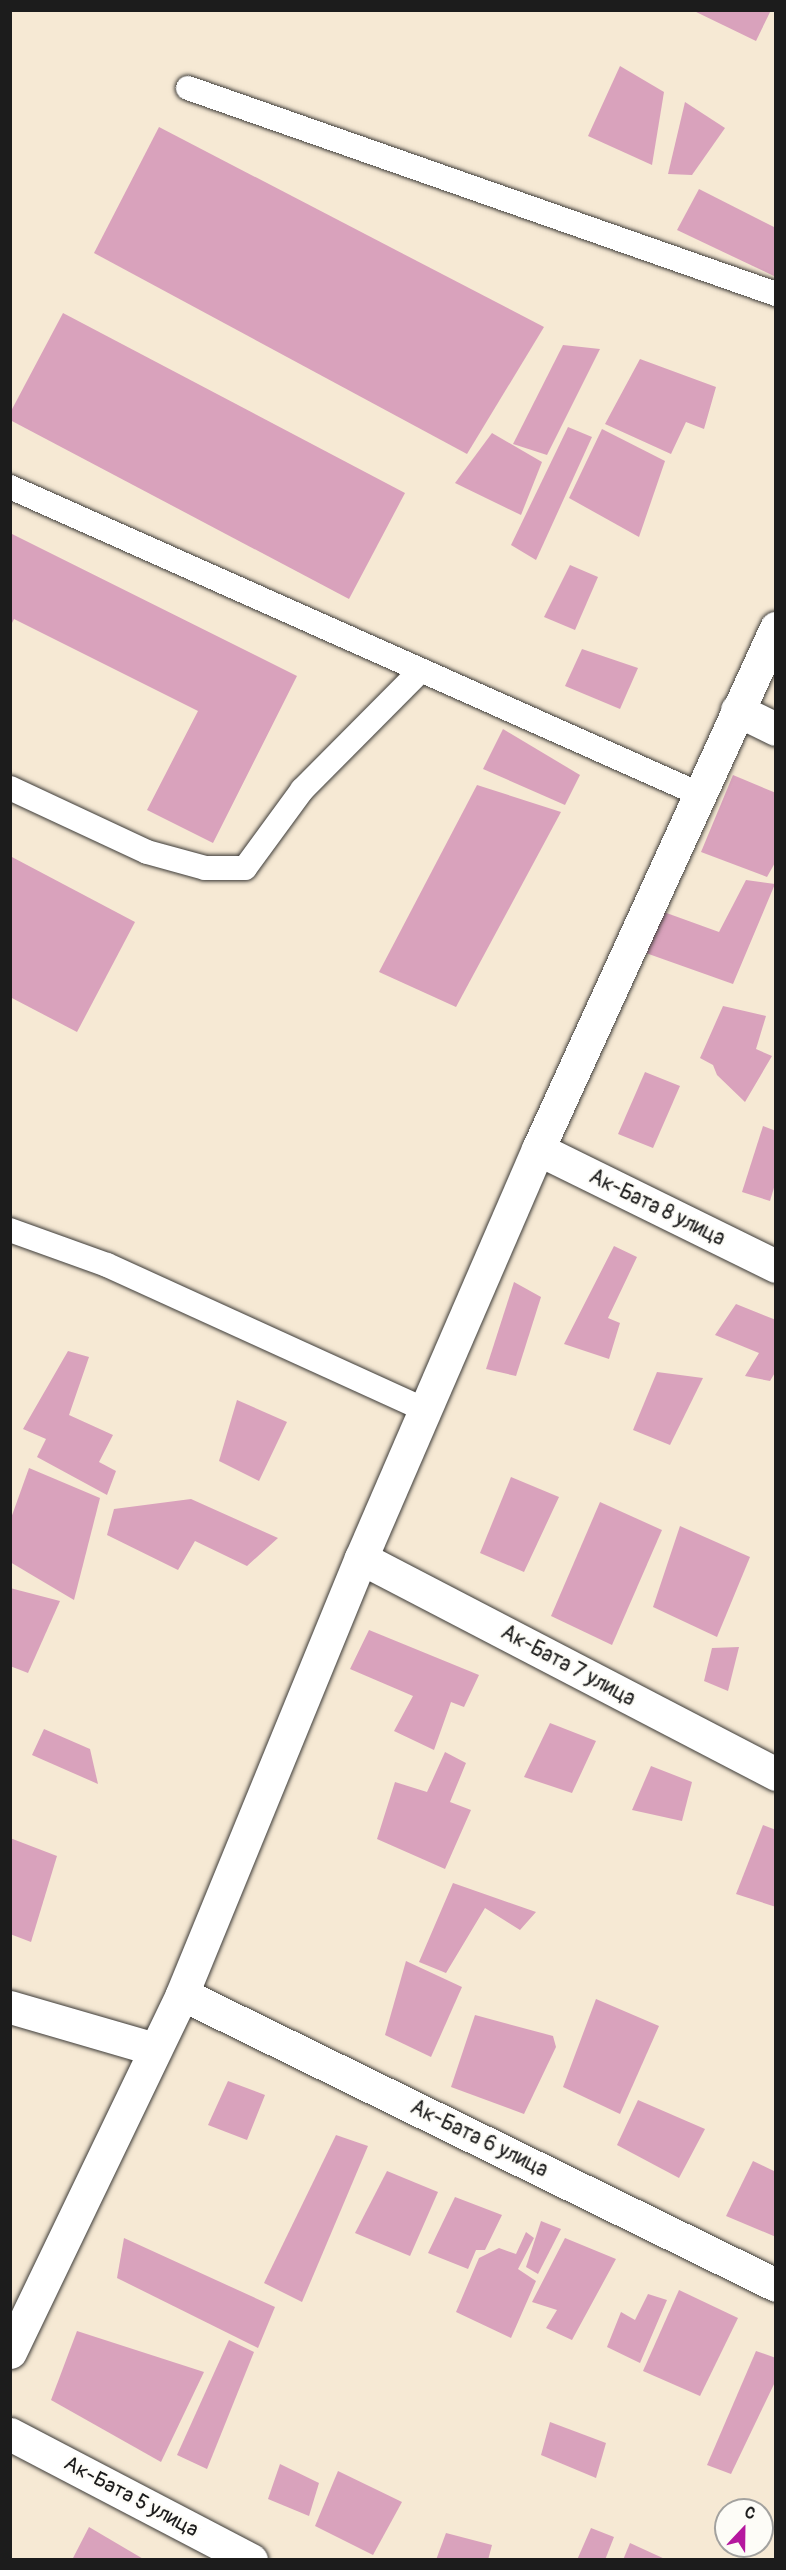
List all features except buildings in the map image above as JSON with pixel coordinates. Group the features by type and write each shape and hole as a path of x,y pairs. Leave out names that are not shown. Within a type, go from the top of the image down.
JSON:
{"street":[{"path":"10,2352 182,1994 361,1558 538,1149 776,628"},
{"path":"737,710 776,729"},
{"name":"Ак-Бата 8 улица","path":"538,1149 776,1266"},
{"name":"Ак-Бата 7 улица","path":"361,1558 776,1774"},
{"name":"Ак-Бата 6 улица","path":"182,1994 776,2285"},
{"path":"10,2007 155,2049"},
{"name":"Ак-Бата 5 улица","path":"10,2434 251,2559"}],"lane":[{"path":"188,88 776,294"},
{"path":"10,487 419,672 699,794"},
{"path":"10,788 147,852 205,868 245,868 302,790 419,672"},
{"path":"10,1230 107,1265 425,1410"}]}
